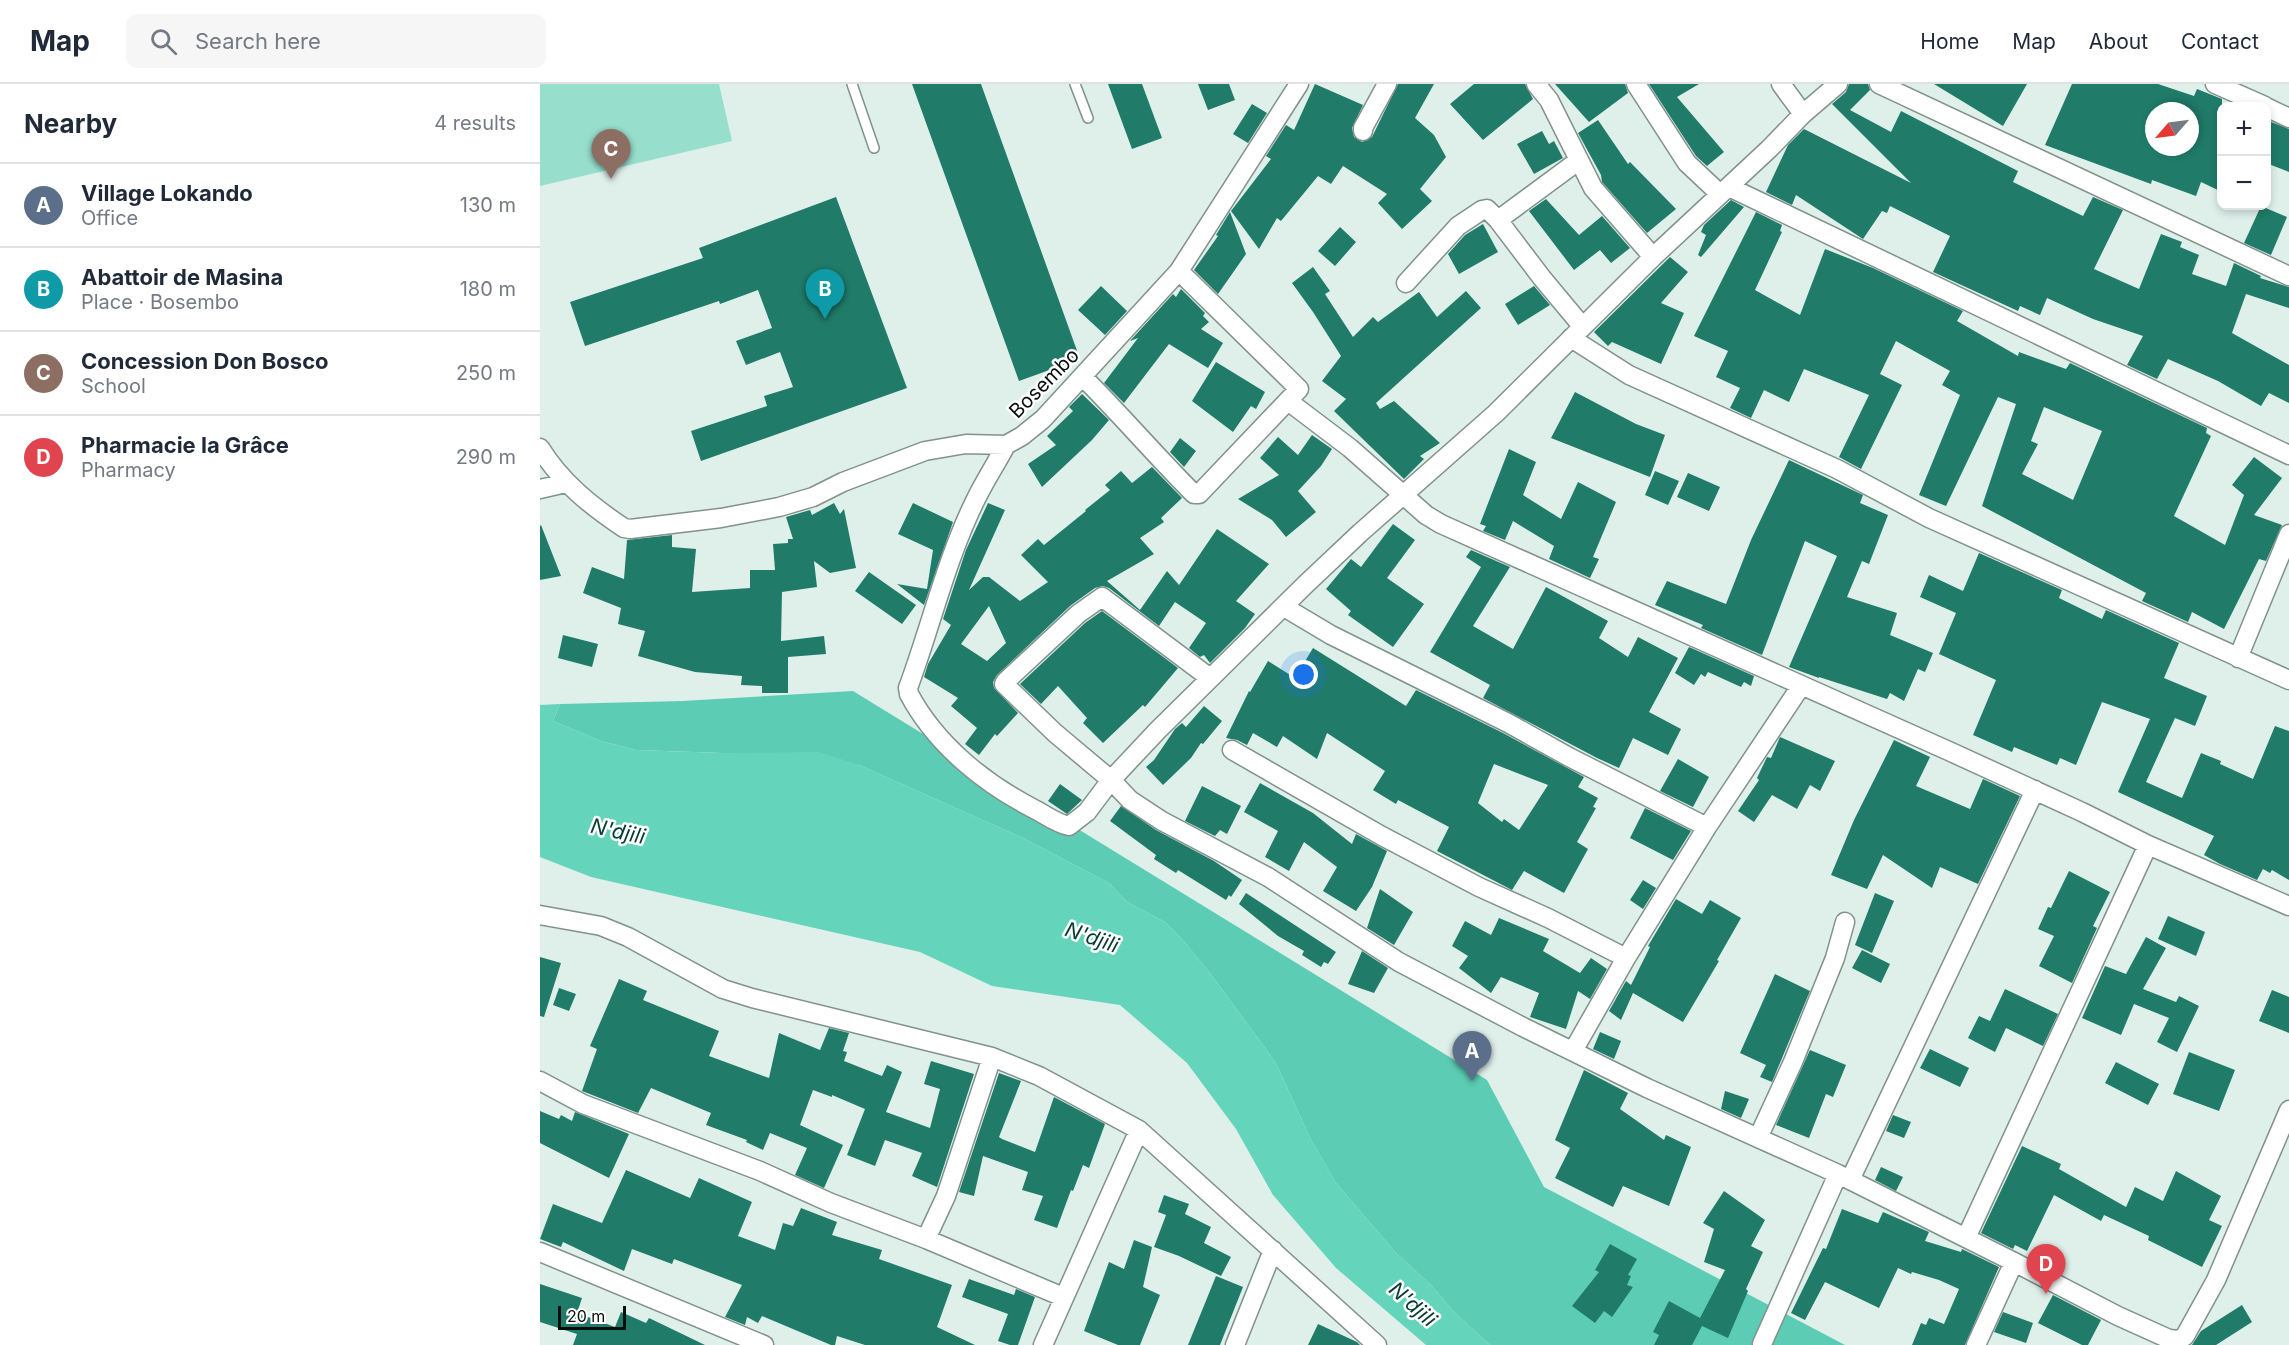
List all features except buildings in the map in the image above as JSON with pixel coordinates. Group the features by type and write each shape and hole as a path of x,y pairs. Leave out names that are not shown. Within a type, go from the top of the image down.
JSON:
{"street":[{"name":"Bosembo","path":"540,448 566,483 618,524 630,529 721,518 779,507 813,497 843,482 924,450 966,444 1006,445 1022,436 1043,419 1179,271 1299,84"},
{"path":"1363,131 1387,84"},
{"path":"1536,84 1549,100 1593,188 1653,257"},
{"path":"1636,84 1687,163 1724,191 2289,455"},
{"path":"1780,84 1803,114"},
{"path":"1006,445 974,501 957,544 926,641 908,688 909,694 938,736 979,774 1026,805 1065,826 1073,825 1087,812 1111,780 1210,678 1360,532 1496,413 1653,257 1803,114 1838,84"},
{"path":"1879,84 2289,276"},
{"path":"2214,84 2255,102"},
{"path":"2271,109 2289,117"},
{"path":"1498,220 1578,160"},
{"path":"1406,284 1458,226 1487,209 1542,278 1576,332 1629,375 1837,470 1929,518 2289,680"},
{"path":"1083,377 1194,494 1202,491 1299,389 1179,271"},
{"path":"1288,401 1350,448 1426,515 1441,524 2035,790 2148,845 2289,906"},
{"path":"540,489 566,483"},
{"path":"2238,658 2289,534"},
{"path":"1210,678 1102,597 1078,614 1006,681 1006,687 1111,780 1130,800 1162,820 1268,877 1400,962 1573,1052 1844,1177 2118,1316 2169,1339 2179,1340 2185,1336 2216,1280 2289,1110"},
{"path":"1284,608 1331,635 1508,723 1569,757 1707,827"},
{"path":"1573,1052 1626,958 1707,827 1801,686"},
{"path":"1232,750 1382,836 1479,887 1548,918 1626,958"},
{"path":"1762,1344 2035,790"},
{"path":"1966,1238 2148,845"},
{"path":"541,918 584,921 601,926 628,937 723,989 992,1058 1039,1076 1139,1130 1377,1345"},
{"path":"1758,1138 1793,1062 1835,958 1845,922"},
{"path":"926,1239 949,1186 992,1058"},
{"path":"540,1081 583,1104 760,1171 831,1203 926,1239 1063,1298"},
{"path":"1043,1345 1139,1130"},
{"path":"1235,1345 1273,1250"},
{"path":"540,1252 764,1345"},
{"path":"1976,1345 2014,1262"}],"lane":[{"path":"852,84 874,148"},
{"path":"1075,84 1088,118"}],"shaded area":[{"path":"540,84 719,84 732,141 540,186"},
{"path":"853,691 1487,1080 1544,1187 1845,1345 1490,1345 1396,1253 1336,1183 1310,1138 1276,1063 1210,973 1165,922 1127,902 1109,883 1023,838 859,765 722,753 636,750 601,741 553,721 560,704 682,701"}],"water":[{"name":"N'djili","path":"560,704 553,721 601,741 636,750 722,753 819,752 859,765 1023,838 1109,883 1127,902 1165,922 1210,973 1276,1063 1310,1138 1336,1183 1396,1253 1490,1345 1426,1345 1336,1268 1273,1195 1236,1129 1187,1063 1120,1005 992,986 920,952 591,877 540,857 540,705"}],"place":[{"name":"Concession Don Bosco","path":"611,179"},
{"name":"Abattoir de Masina","path":"825,319"},
{"name":"Village Lokando","path":"1472,1081"},
{"name":"Pharmacie la Grâce","path":"2046,1294"}]}
